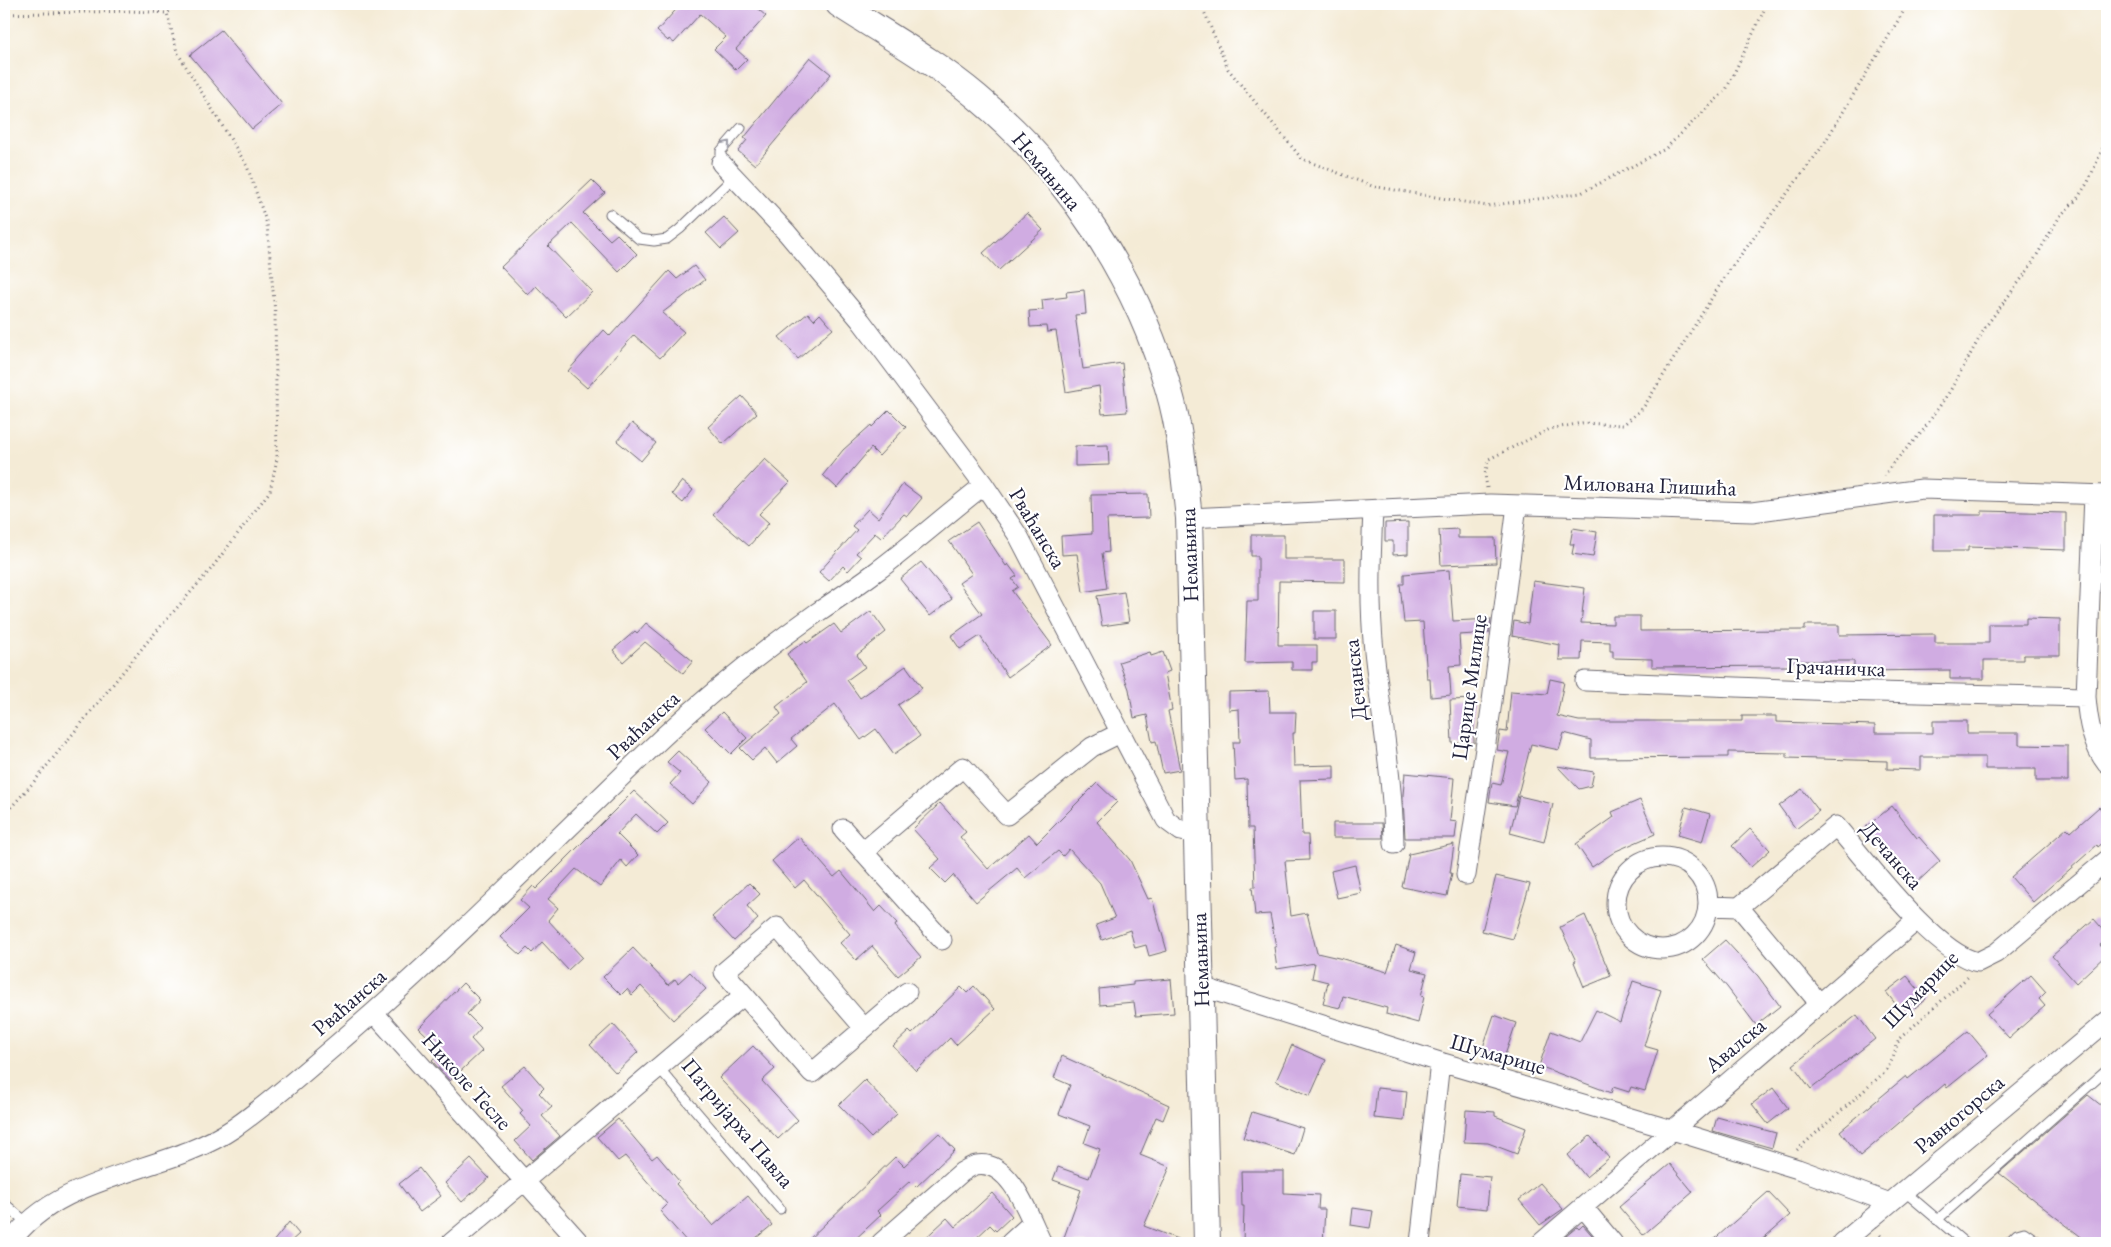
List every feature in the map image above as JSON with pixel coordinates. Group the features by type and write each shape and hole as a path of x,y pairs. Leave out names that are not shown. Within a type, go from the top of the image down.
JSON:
{"street":[{"name":"Немањина","path":"842,4 935,65 989,107 1019,135 1048,167 1080,209 1106,248 1131,292 1161,364 1180,443 1189,518 1207,1243"},
{"path":"721,162 787,233 861,321 984,484"},
{"name":"Рваћанска","path":"10,1243 27,1223 64,1198 128,1171 192,1150 216,1139 259,1110 374,1013 694,709 813,615 877,572 984,484 1019,536 1166,820 1181,831 1196,834"},
{"name":"Милована Глишића","path":"1189,518 1490,504 1752,512 1922,489 2101,495"},
{"path":"2101,495 2086,697 2093,739 2107,764"},
{"name":"Царице Милице","path":"1466,875 1491,709 1517,505"},
{"name":"Дечанска","path":"1373,510 1370,570 1374,649 1389,762 1394,844"},
{"name":"Грачаничка","path":"1585,681 1836,691 2086,697"},
{"path":"864,852 963,767 1007,815 1092,747 1120,733"},
{"name":"Дечанска","path":"1739,907 1836,826 1917,920"},
{"path":"843,829 942,940"},
{"path":"1665,857 1680,860 1692,868 1701,879 1707,892 1708,906 1705,920 1687,942 1659,949 1645,945 1628,932 1618,914 1616,900 1627,873 1638,864 1651,858 1665,857"},
{"name":"Шумарице","path":"1978,962 1996,953 2107,860"},
{"path":"1708,906 1739,907 1820,1004"},
{"path":"1917,920 1948,947 1966,958 1978,962"},
{"name":"Авалска","path":"1541,1243 1917,920"},
{"path":"864,1028 777,927 724,972 812,1074 907,992"},
{"name":"Шумарице","path":"1202,988 1440,1062 1897,1197"},
{"name":"Патријарха Павла","path":"525,1180 660,1068 744,995"},
{"name":"Николе Тесле","path":"374,1013 580,1243"},
{"name":"Равногорска","path":"1842,1243 2107,1021"},
{"path":"1420,1243 1440,1062"},
{"path":"881,1243 962,1172 976,1165 997,1169 1011,1181 1042,1243"},
{"path":"450,1243 525,1180"},
{"path":"1582,1207 1613,1243"},
{"path":"1010,1243 1032,1223"}],"lane":[{"path":"721,162 721,151 740,128"},
{"path":"610,214 640,239 654,241 667,239 680,230 734,176"},
{"name":"Патријарха Павла","path":"660,1068 780,1208"},
{"path":"1937,1220 2107,1070"},
{"path":"1897,1197 1937,1220 1965,1243"},
{"path":"4,1203 27,1223"},
{"path":"2008,1243 2017,1234 2024,1232 2040,1243"}],"path":[{"path":"4,14 131,11 166,13 180,4"},
{"path":"1201,4 1228,69 1302,159 1372,186 1487,206 1581,193 1665,149 1726,90 1767,4"},
{"path":"1490,504 1485,474 1489,459 1550,429 1582,423 1623,425 1643,408 1728,272 1822,147 1908,4"},
{"path":"4,815 34,783 148,641 211,570 270,491 277,459 275,313 267,224 247,166 176,52 166,13"},
{"path":"1876,495 1883,478 1893,463 1922,432 1950,391 1986,326 2028,270 2060,216 2077,199 2088,182 2107,138"},
{"name":"Шумарице","path":"1782,1164 1886,1071 1893,1058 1899,1039 1970,975 1978,962"}],"building":[{"path":"681,4 752,4 766,16 736,49 747,59 736,70 714,49 726,37 700,14 674,43 669,39 668,41 657,31"},
{"path":"221,30 282,104 252,129 190,55"},
{"path":"810,57 831,74 755,165 738,151 747,140 744,138"},
{"path":"592,180 605,193 583,213 610,240 617,234 637,254 619,272 572,223 548,246 592,292 566,317 536,286 528,295 501,267"},
{"path":"1027,213 1043,230 999,270 983,253"},
{"path":"724,217 739,233 721,249 706,233"},
{"path":"694,266 705,280 662,313 684,332 660,358 634,335 587,388 568,371 604,330 610,336 669,271 677,279"},
{"path":"1084,290 1086,314 1075,315 1083,369 1122,363 1127,412 1102,414 1099,386 1066,392 1056,331 1047,332 1046,326 1030,327 1029,311 1043,310 1042,300 1067,297 1066,292"},
{"path":"808,313 814,320 820,314 833,329 798,359 779,337"},
{"path":"742,396 757,413 723,444 708,427"},
{"path":"889,410 906,427 879,456 871,448 837,488 823,475 843,450 871,425 872,427"},
{"path":"632,423 656,443 641,461 617,441"},
{"path":"1108,445 1109,465 1075,466 1075,446"},
{"path":"765,459 790,482 759,514 769,523 749,546 713,515"},
{"path":"682,481 693,490 683,503 672,494"},
{"path":"903,484 922,498 907,516 904,514 881,538 875,533 856,553 861,557 848,571 843,566 829,581 819,572 857,530 852,526 868,509 878,518"},
{"path":"1148,494 1149,518 1107,519 1109,552 1102,553 1107,588 1083,592 1077,554 1062,555 1061,536 1092,534 1091,495"},
{"path":"1982,511 2066,513 2066,550 1968,547 1968,551 1934,551 1934,515 1982,515"},
{"path":"977,522 1006,566 1008,564 1017,576 1012,579 1018,587 1012,591 1052,645 1008,677 980,636 960,649 951,636 982,614 959,583 972,574 949,541"},
{"path":"1408,522 1408,554 1393,555 1393,541 1385,541 1385,523"},
{"path":"1573,528 1597,532 1593,557 1572,554 1574,544 1570,544"},
{"path":"1458,529 1458,538 1495,538 1496,563 1441,565 1439,530"},
{"path":"1251,535 1284,535 1284,559 1345,559 1345,582 1279,581 1278,645 1317,645 1317,662 1312,662 1312,670 1292,670 1292,662 1245,663 1247,601 1258,601 1258,556 1251,556"},
{"path":"921,562 952,599 930,616 900,579"},
{"path":"1449,570 1453,621 1491,619 1489,633 1459,635 1461,665 1449,666 1451,695 1431,697 1430,679 1427,679 1423,622 1404,623 1400,584 1404,584 1404,574"},
{"path":"1533,581 1585,588 1581,623 1613,624 1613,616 1640,616 1640,631 1805,630 1805,625 1839,625 1839,635 1935,634 1935,643 1989,643 1989,624 2026,624 2026,618 2060,619 2060,655 2023,655 2023,660 1984,660 1984,679 1950,679 1950,670 1854,671 1854,661 1790,661 1790,666 1652,667 1652,659 1613,658 1613,651 1610,651 1610,642 1582,641 1581,660 1559,660 1560,645 1512,636 1514,621 1528,624"},
{"path":"1124,592 1129,622 1102,626 1097,596"},
{"path":"871,611 886,632 857,655 865,667 847,680 860,698 906,666 922,688 898,705 920,736 894,754 876,729 861,740 835,704 791,739 797,746 777,763 765,748 752,760 740,748 781,714 776,707 807,682 787,654 834,624 841,633"},
{"path":"1314,611 1336,611 1336,639 1314,639"},
{"path":"646,623 693,661 683,673 645,642 623,662 613,650 635,631 637,633"},
{"path":"1150,652 1151,656 1163,652 1170,671 1165,673 1172,710 1168,711 1180,770 1163,773 1156,741 1152,742 1147,715 1134,718 1129,689 1119,662"},
{"path":"1550,679 1564,682 1557,716 1579,721 1742,721 1742,716 1776,716 1776,722 1875,725 1875,733 1933,733 1933,721 1967,721 1967,733 2019,733 2019,745 2068,746 2068,781 2036,781 2036,769 1985,769 1985,757 1921,757 1921,770 1887,769 1887,761 1787,758 1787,753 1728,752 1728,757 1591,758 1591,740 1564,733 1559,750 1531,744 1515,806 1489,802 1492,783 1501,785 1509,752 1497,750 1500,731 1507,732 1511,691 1547,694"},
{"path":"1269,691 1270,712 1296,712 1295,733 1293,733 1294,766 1334,765 1334,779 1300,780 1302,835 1308,835 1309,860 1285,861 1291,916 1307,913 1317,953 1387,972 1396,945 1416,952 1411,969 1427,973 1421,996 1424,997 1418,1023 1386,1014 1387,1008 1343,996 1340,1008 1323,1004 1328,982 1312,978 1315,963 1277,969 1274,947 1276,947 1270,914 1255,915 1252,887 1255,887 1253,828 1248,828 1247,779 1235,780 1233,742 1240,742 1239,709 1229,710 1229,692"},
{"path":"1473,699 1474,743 1452,743 1450,700"},
{"path":"722,712 747,738 731,754 705,728"},
{"path":"678,751 712,782 692,804 670,784 680,773 667,762"},
{"path":"1557,766 1594,772 1591,786 1579,789"},
{"path":"1405,773 1454,778 1450,821 1457,822 1455,838 1405,838 1403,795"},
{"path":"1097,783 1117,802 1097,822 1130,860 1148,899 1152,898 1167,951 1149,956 1146,945 1135,948 1130,930 1102,940 1096,925 1115,918 1100,883 1069,849 1063,856 1058,851 1025,878 1017,868 976,902 953,875 945,883 930,868 940,859 913,829 940,803 966,832 960,837 988,869 1029,834 1037,843"},
{"path":"1802,789 1819,811 1796,829 1779,806"},
{"path":"634,791 668,823 657,834 636,814 617,834 638,855 627,867 621,860 600,887 576,869 548,899 558,908 548,920 582,957 568,970 542,942 532,953 527,948 520,955 500,937 529,908 520,900 533,886 536,889"},
{"path":"1519,796 1553,804 1544,842 1510,833"},
{"path":"1640,800 1655,834 1616,851 1592,867 1576,844 1614,817 1612,812"},
{"path":"1892,806 1917,838 1919,837 1940,861 1913,886 1891,862 1866,827"},
{"path":"1686,807 1710,814 1702,842 1678,835"},
{"path":"2099,807 2107,816 2107,839 2098,847 2097,845 2033,902 2011,877 2067,828 2071,832"},
{"path":"1333,823 1382,823 1383,838 1333,838"},
{"path":"1750,829 1770,850 1751,867 1732,846"},
{"path":"799,837 834,877 841,871 875,912 881,906 897,923 895,926 921,957 898,976 872,946 856,960 840,943 850,934 804,880 795,888 772,861"},
{"path":"1454,844 1450,873 1452,873 1447,896 1402,887 1409,854"},
{"path":"1355,865 1361,893 1337,898 1331,871"},
{"path":"1496,876 1530,884 1513,939 1482,931"},
{"path":"749,883 760,894 747,906 758,919 734,941 712,917"},
{"path":"1585,915 1611,976 1584,987 1574,962 1576,961 1560,927"},
{"path":"2094,919 2107,934 2107,939 2100,945 2107,954 2076,983 2052,956"},
{"path":"1725,940 1758,976 1780,1006 1756,1025 1703,959"},
{"path":"633,948 668,985 675,979 678,983 690,972 706,989 673,1020 641,986 632,995 627,989 621,995 603,977"},
{"path":"2031,975 2046,992 2039,999 2045,1006 2009,1038 1987,1014"},
{"path":"1907,976 1926,999 1905,1016 1886,992"},
{"path":"1171,979 1174,1013 1136,1016 1134,1002 1100,1005 1099,989 1133,985 1133,982"},
{"path":"1633,981 1661,990 1644,1046 1658,1050 1645,1091 1631,1087 1629,1092 1613,1087 1611,1093 1539,1066 1551,1031 1580,1042 1596,1010 1620,1022"},
{"path":"463,983 480,1000 467,1014 481,1028 471,1039 482,1051 450,1081 432,1061 443,1051 419,1028"},
{"path":"974,986 995,1009 956,1045 950,1038 916,1071 893,1046 909,1031 912,1034 961,987 967,993"},
{"path":"1494,1015 1516,1023 1504,1058 1482,1050"},
{"path":"1857,1015 1875,1039 1811,1089 1793,1065"},
{"path":"613,1024 638,1052 616,1073 590,1045"},
{"path":"1968,1031 1988,1055 1947,1088 1945,1084 1860,1156 1840,1131 1906,1076 1908,1079"},
{"path":"1292,1045 1326,1060 1310,1096 1276,1081"},
{"path":"753,1046 775,1069 762,1081 798,1120 778,1139 719,1078"},
{"path":"1062,1056 1169,1105 1163,1120 1156,1117 1140,1155 1170,1167 1144,1226 1185,1243 1062,1243 1081,1190 1053,1180 1058,1167 1089,1178 1100,1149 1084,1143 1090,1126 1059,1114 1070,1085 1054,1078"},
{"path":"525,1066 544,1088 539,1093 552,1107 542,1116 560,1136 532,1160 515,1141 531,1126 520,1114 523,1111 501,1086"},
{"path":"865,1080 897,1114 871,1138 839,1105"},
{"path":"1377,1088 1407,1091 1404,1121 1374,1118"},
{"path":"1773,1088 1788,1108 1768,1124 1752,1104"},
{"path":"2088,1095 2107,1110 2107,1243 2089,1243 1999,1173"},
{"path":"1466,1110 1495,1112 1495,1116 1526,1128 1517,1154 1488,1143 1464,1142"},
{"path":"1252,1112 1303,1128 1295,1155 1243,1138"},
{"path":"1717,1117 1776,1133 1772,1148 1713,1131"},
{"path":"618,1119 652,1159 657,1155 679,1181 676,1184 713,1226 748,1196 772,1225 750,1243 688,1243 660,1211 667,1204 625,1156 618,1161 597,1137"},
{"path":"939,1133 955,1150 916,1187 910,1181 877,1211 881,1215 851,1243 805,1243 895,1157 904,1166"},
{"path":"1590,1136 1609,1158 1586,1177 1568,1155"},
{"path":"471,1159 489,1178 462,1202 445,1183"},
{"path":"1670,1164 1693,1192 1643,1235 1619,1207"},
{"path":"419,1168 441,1196 420,1212 399,1184"},
{"path":"1241,1171 1284,1171 1284,1193 1319,1195 1318,1209 1325,1209 1323,1243 1243,1243 1244,1206 1242,1206"},
{"path":"1460,1174 1490,1177 1487,1209 1457,1206"},
{"path":"1540,1183 1563,1209 1540,1225 1519,1200"},
{"path":"1768,1192 1790,1215 1758,1243 1710,1243"},
{"path":"992,1193 1012,1216 996,1231 990,1225 971,1243 920,1243 947,1218 955,1227"},
{"path":"1353,1208 1373,1211 1370,1228 1351,1225"},
{"path":"289,1222 299,1234 289,1243 272,1243"},
{"path":"1583,1225 1599,1243 1562,1243 1567,1239 1565,1237 1577,1227 1579,1229"}]}
